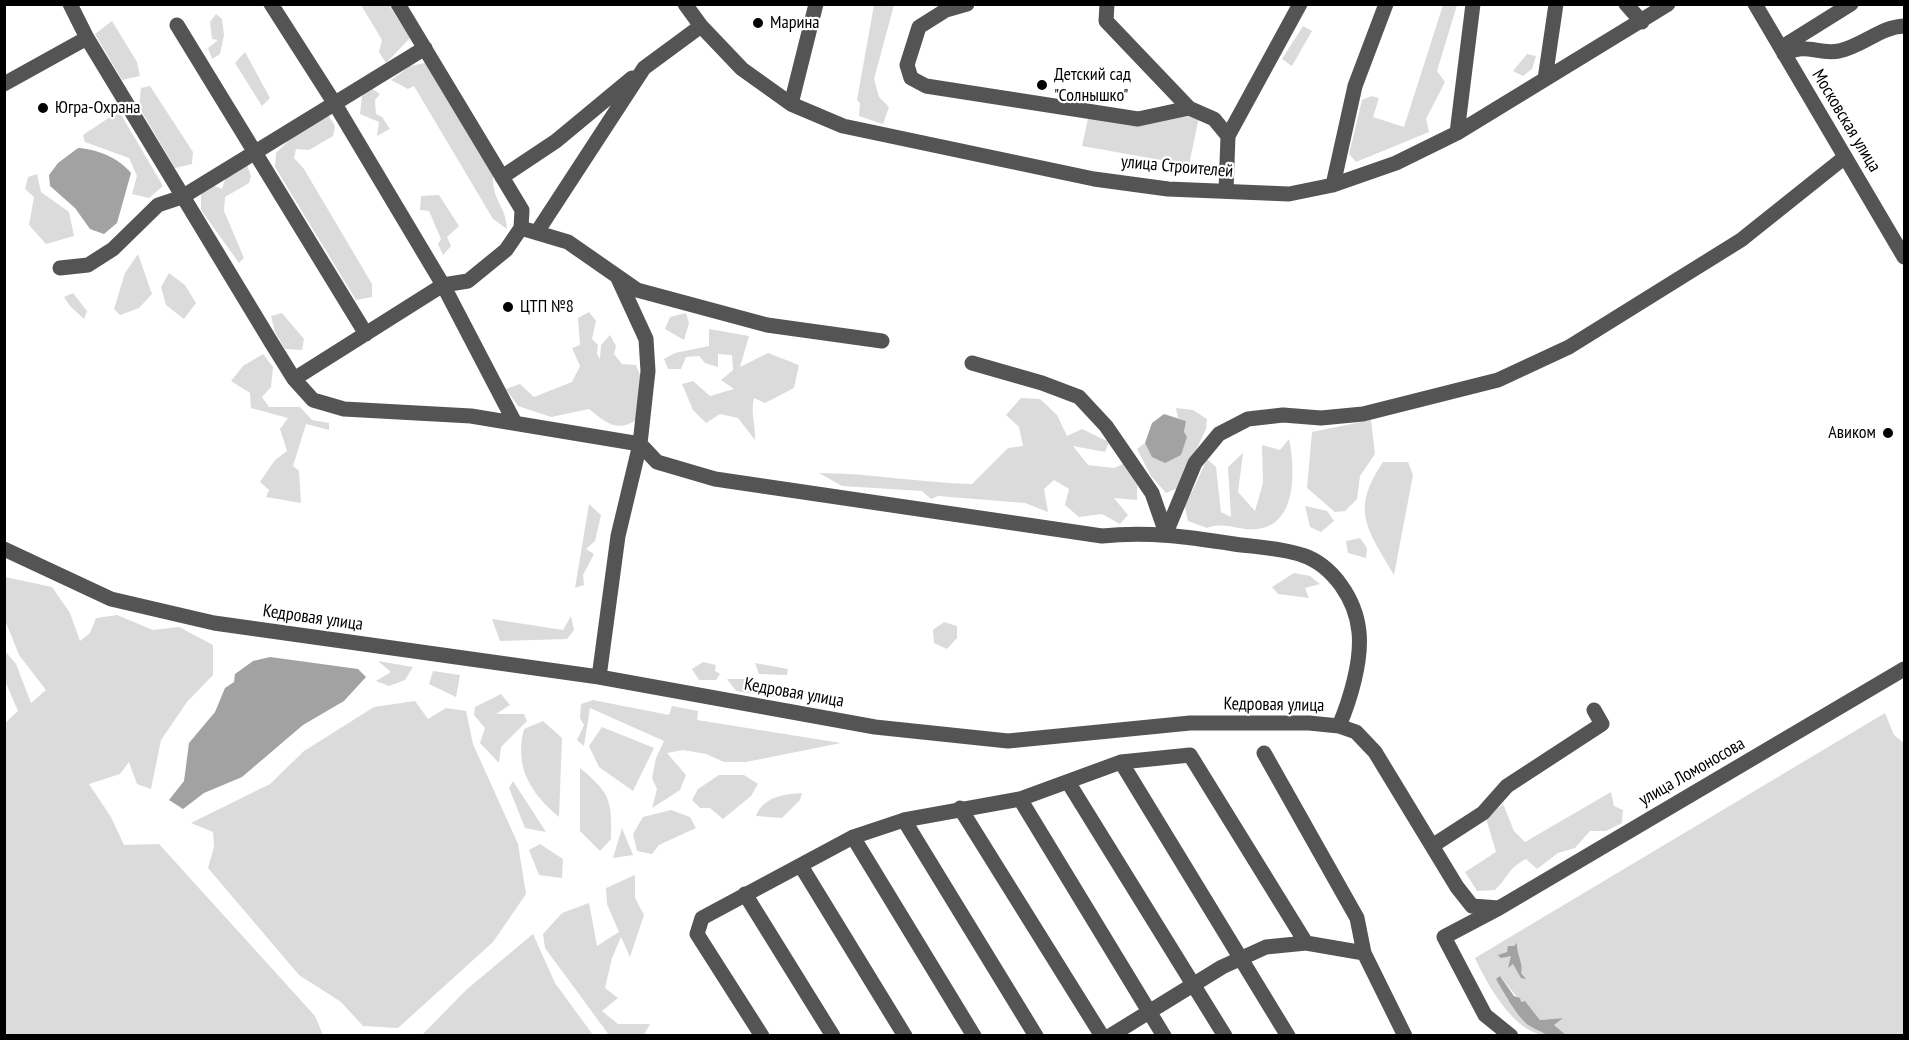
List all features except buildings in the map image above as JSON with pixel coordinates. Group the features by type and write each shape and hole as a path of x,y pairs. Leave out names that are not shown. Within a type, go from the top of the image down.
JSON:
{"street":[{"path":"70,4 87,38 182,197 294,379 313,400 344,409 471,416 640,444 657,462 715,479 1102,536 1140,532 1166,533 1303,555 1333,572 1348,598 1359,632 1349,703 1339,726"},
{"path":"271,4 335,104 443,285 515,423"},
{"path":"294,379 443,285 468,281 506,250 521,228 522,210 398,4"},
{"name":"улица Строителей","path":"685,4 701,26 742,69 791,104 843,126 938,148 1094,179 1168,189 1289,194 1333,185 1396,163 1457,133 1668,4"},
{"path":"791,104 816,4"},
{"path":"967,4 946,10 919,27 907,65 911,78 926,86 1138,119 1189,108"},
{"path":"1107,4 1106,21 1189,108 1215,119 1228,136"},
{"path":"1226,191 1228,136 1300,4"},
{"path":"1333,185 1355,86 1386,4"},
{"path":"1457,133 1473,4"},
{"path":"1545,79 1556,4"},
{"path":"1626,4 1642,22"},
{"name":"Московская улица","path":"1755,4 1905,257"},
{"path":"1782,51 1851,4"},
{"path":"177,25 366,334"},
{"path":"502,177 556,141 644,68 701,26"},
{"path":"1782,51 1796,47 1835,52 1854,47 1885,29 1905,26"},
{"path":"4,84 87,38"},
{"path":"60,268 88,265 113,249 158,205 182,197 425,48"},
{"path":"537,232 644,68"},
{"path":"1166,533 1196,463 1219,434 1248,418 1283,415 1321,418 1363,414 1498,380 1569,347 1741,240 1845,157"},
{"path":"521,228 568,243 637,290 767,325 882,341"},
{"path":"600,677 618,536 640,444 648,371 646,339 617,276"},
{"path":"972,363 1042,383 1078,397 1106,426 1152,493 1166,533"},
{"name":"Кедровая улица","path":"4,549 111,599 214,623 600,677 875,727 1008,741 1190,723 1339,726 1356,732 1375,752 1432,846 1472,906 1499,908"},
{"name":"улица Ломоносова","path":"1485,1015 1444,937 1499,908 1905,669"},
{"path":"1432,846 1484,813 1507,786 1602,724 1594,710"},
{"path":"1263,753 1358,918 1364,953 1405,1035"},
{"path":"762,1035 697,934 702,918 853,837 904,820 960,808 1020,799 1121,762 1190,756 1306,943"},
{"path":"1121,762 1288,1035"},
{"path":"1068,782 1225,1035"},
{"path":"1020,799 1164,1035"},
{"path":"960,808 1102,1035"},
{"path":"904,820 1036,1035"},
{"path":"853,837 974,1035"},
{"path":"801,866 905,1035"},
{"path":"745,894 833,1035"},
{"path":"1110,1035 1240,958 1266,947 1306,943 1364,953"},
{"path":"1485,1015 1499,1035"},
{"path":"1485,1015 1511,1035"}],"shaded area":[{"path":"361,5 389,5 410,38 386,63 379,52 382,40"},
{"path":"874,5 894,5 874,79 879,97 889,107 883,124 859,116 860,103 857,100"},
{"path":"1443,5 1457,5 1437,71 1445,82 1426,119 1429,132 1356,162 1349,154 1362,100 1371,96 1379,98 1373,117 1404,127"},
{"path":"216,14 222,19 224,35 220,54 212,59 208,48 218,40 212,39 210,22"},
{"path":"112,21 137,62 140,76 122,80 95,34"},
{"path":"1303,26 1312,31 1292,66 1282,59"},
{"path":"245,52 270,98 262,106 235,63"},
{"path":"1527,54 1536,56 1532,69 1523,76 1513,71"},
{"path":"425,63 493,175 493,184 507,229 493,219 414,86 408,89 391,80 410,66"},
{"path":"150,86 193,152 192,164 175,168 139,107 141,88"},
{"path":"371,88 380,94 375,100 376,114 382,117 390,129 377,136 379,122 360,114 362,96"},
{"path":"119,111 163,186 149,198 132,194 137,176 129,158 85,142 83,135"},
{"path":"328,115 335,126 333,136 309,150 296,149 294,158 304,169 372,284 372,297 356,300 275,167 276,153 298,131"},
{"path":"1192,115 1199,117 1189,165 1082,146 1088,119"},
{"path":"78,148 107,155 131,173 117,223 104,234 90,229 75,208 50,186 49,175 58,163"},
{"path":"247,165 251,176 249,183 225,197 224,211 244,258 239,263 201,210 201,192 212,185 222,189 226,176"},
{"path":"37,174 41,192 69,212 74,236 46,244 29,225 34,197 25,189 28,177"},
{"path":"439,195 459,226 447,237 451,246 443,255 438,244 441,239 429,211 420,210 421,196"},
{"path":"138,254 152,294 139,308 120,315 114,309 125,273"},
{"path":"169,273 185,285 196,303 184,319 166,305 161,287"},
{"path":"73,293 87,311 84,319 64,297"},
{"path":"589,312 596,321 592,339 598,345 597,354 600,359 601,345 610,335 616,346 614,354 622,364 636,365 640,375 636,420 623,426 611,424 589,409 551,417 518,406 506,389 520,384 534,397 572,382 580,366 572,348 580,345 578,318"},
{"path":"282,313 304,339 302,350 285,349 275,332 271,316"},
{"path":"686,313 689,323 684,340 665,329 670,317"},
{"path":"709,329 749,336 740,367 768,353 799,365 794,388 765,403 754,398 755,440 738,418 720,414 706,423 693,410 682,384 693,381 710,396 734,389 721,380 733,370 732,355 718,354 718,367 705,363 699,356 686,357 681,369 668,369 664,359 675,353 709,346"},
{"path":"263,354 273,367 271,387 262,397 269,407 300,407 312,420 329,423 329,430 306,424 293,466 299,471 301,503 266,497 269,490 260,482 275,460 287,451 280,429 288,418 251,408 250,393 231,381 243,366"},
{"path":"1021,398 1040,399 1057,415 1067,436 1082,429 1109,442 1105,452 1073,446 1088,465 1114,468 1123,464 1137,485 1137,500 1114,498 1128,515 1120,524 1102,514 1079,517 1065,505 1069,489 1054,480 1044,489 1048,512 1025,503 938,496 931,499 922,491 842,486 819,473 972,484 1008,448 1023,446 1019,427 1006,415"},
{"path":"1176,408 1193,410 1207,419 1206,429 1178,488 1166,493 1151,476 1137,449 1145,443 1153,457 1184,432 1186,421 1178,418"},
{"path":"1164,414 1186,421 1184,432 1187,437 1181,455 1165,463 1152,457 1145,443 1152,423"},
{"path":"1371,420 1375,454 1360,476 1357,499 1345,511 1335,512 1307,488 1312,432"},
{"path":"1289,439 1292,465 1291,493 1280,517 1270,525 1257,529 1220,525 1207,528 1188,521 1184,503 1193,490 1207,459 1216,467 1221,512 1231,517 1228,467 1243,453 1238,492 1255,511 1263,483 1262,445 1280,450"},
{"path":"1383,462 1408,462 1413,475 1394,575 1370,532 1366,519 1367,494"},
{"path":"589,504 601,515 595,541 586,549 594,554 583,575 584,585 575,588"},
{"path":"1305,506 1327,511 1334,521 1321,532 1310,527"},
{"path":"1360,538 1367,548 1366,558 1348,553 1346,541"},
{"path":"1294,573 1310,576 1320,584 1305,588 1309,598 1278,594 1272,587"},
{"path":"5,577 52,587 70,613 80,641 90,633 96,618 117,615 153,630 179,627 213,645 213,675 187,702 161,740 151,789 137,784 129,762 120,774 89,784 111,817 124,845 159,844 315,1016 323,1035 5,1035 4,724 18,711 5,681 5,651 16,664 31,703 46,690 19,655 5,620"},
{"path":"571,616 574,630 567,639 500,641 492,619 563,630"},
{"path":"944,622 957,626 957,638 947,649 934,643 933,630"},
{"path":"270,657 358,669 366,677 344,701 303,725 242,777 204,793 183,809 169,800 184,781 189,743 215,712 225,688 234,682 235,674 253,661"},
{"path":"378,661 413,667 405,680 389,686 376,681 391,672"},
{"path":"703,662 716,665 715,671 720,674 716,680 699,680 692,669"},
{"path":"755,663 788,669 787,675 759,674"},
{"path":"433,671 460,675 456,697 429,684"},
{"path":"727,679 755,679 769,686 782,687 781,698 736,691"},
{"path":"501,694 510,705 496,714 524,714 527,721 501,747 499,763 480,743 485,728 474,715 475,707"},
{"path":"593,700 669,715 672,706 698,711 697,720 841,743 746,762 724,762 706,754 683,750 667,753 686,775 680,790 652,808 657,789 652,778 656,758 664,741 590,708 584,746 577,740 584,725 580,718 581,704"},
{"path":"415,701 428,719 446,708 466,711 473,744 518,844 526,894 493,942 398,1028 363,1026 341,1002 299,975 208,868 214,847 213,832 191,823 270,784 304,751 374,707"},
{"path":"1885,713 1894,735 1904,743 1904,1035 1566,1035 1554,1025 1562,1018 1540,1020 1525,1001 1521,1002 1500,976 1507,999 1547,1035 1535,1033 1524,1027 1495,994 1475,958"},
{"path":"543,721 562,738 559,817 533,788 523,767 521,755 524,729"},
{"path":"602,727 654,748 633,791 599,767 589,746"},
{"path":"580,768 598,784 610,806 611,839 600,851 580,831"},
{"path":"719,775 744,775 758,784 751,796 723,819 710,808 700,808 692,800 698,789"},
{"path":"513,781 546,832 525,828 509,788"},
{"path":"1611,792 1614,806 1623,810 1622,823 1606,831 1590,831 1575,848 1558,853 1537,869 1526,859 1512,870 1495,890 1477,891 1465,872 1496,852 1486,818 1503,804 1514,831 1525,842"},
{"path":"802,793 800,800 782,818 756,816 764,805 775,798"},
{"path":"671,810 690,817 696,828 659,845 652,854 637,851 633,834 643,817"},
{"path":"622,828 633,855 613,858"},
{"path":"540,844 563,859 562,878 539,875 529,850"},
{"path":"635,875 635,898 644,915 630,957 621,937 612,958 605,988 618,998 602,1011 618,1024 650,1024 644,1035 609,1035 545,948 543,934 562,913 589,903 597,946 619,932 607,904 606,888"},
{"path":"533,934 555,983 593,1035 422,1035 466,990"},
{"path":"1517,943 1522,966 1521,973 1526,979 1521,978 1513,964 1508,968 1511,956 1501,958 1498,955 1507,952 1508,946 1514,946"},
{"path":"1500,976 1514,996 1520,998 1521,1002 1525,1001 1540,1020 1563,1018 1554,1025 1566,1035 1547,1035 1525,1022 1496,979"}],"place":[{"name":"Марина","path":"758,23"},
{"name":"Детский сад \"Солнышко\"","path":"1042,85"},
{"name":"Югра-Охрана","path":"43,108"},
{"name":"ЦТП №8","path":"508,307"},
{"name":"Авиком","path":"1888,433"}]}
